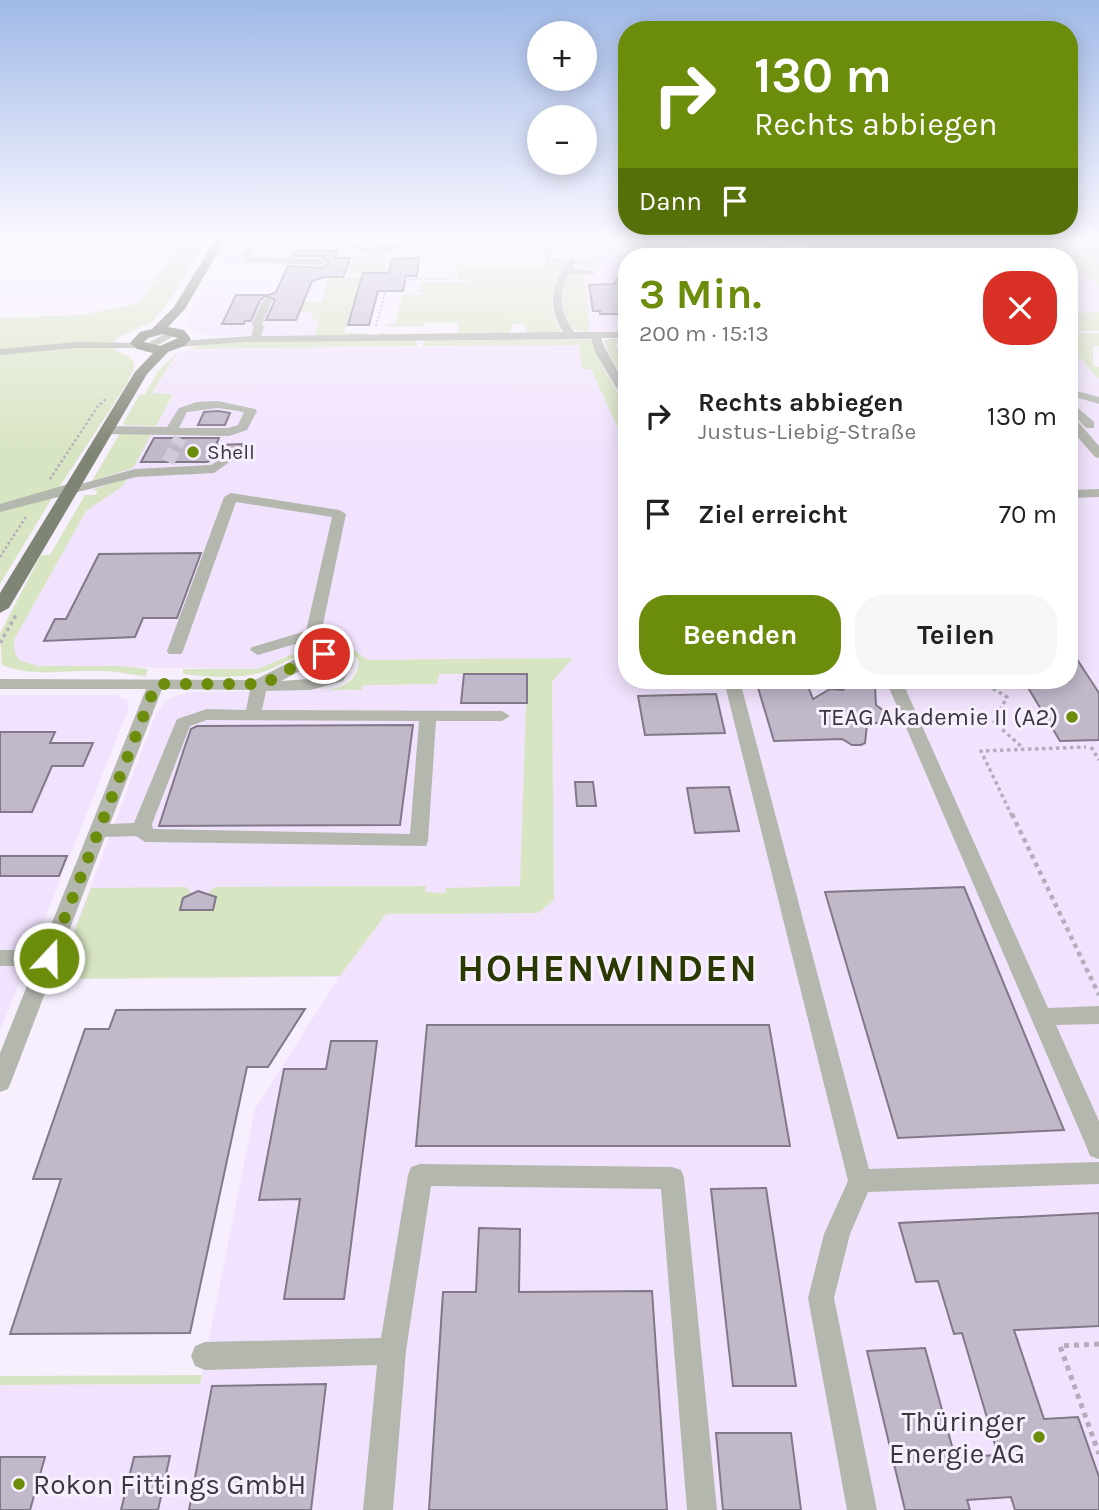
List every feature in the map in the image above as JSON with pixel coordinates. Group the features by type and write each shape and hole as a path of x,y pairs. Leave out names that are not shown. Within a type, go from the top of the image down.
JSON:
{"main road":[{"path":"141,344 178,310"},
{"path":"179,310 180,337"},
{"path":"157,331 180,337"},
{"path":"0,608 142,372 180,337"},
{"path":"141,344 164,349"},
{"path":"141,344 142,372"}],"street":[{"path":"253,335 263,310"},
{"path":"557,310 570,336"},
{"path":"253,335 306,327"},
{"path":"602,334 601,354 618,382"},
{"path":"0,352 76,345 141,344 180,337 618,335"},
{"path":"1078,395 1099,401"},
{"path":"1078,405 1099,436"},
{"path":"106,430 231,438 246,424 250,409 238,406 192,406 182,411 178,433"},
{"path":"1078,420 1099,445"},
{"path":"1078,430 1099,454"},
{"path":"0,508 165,467 214,470 226,460"},
{"path":"1078,494 1099,493"},
{"path":"175,652 231,497 339,514 313,634 258,650"},
{"path":"0,684 261,684 253,715"},
{"path":"0,1082 156,684"},
{"path":"734,689 860,1181 837,1234 821,1298 862,1510"},
{"path":"898,689 1099,1148"},
{"path":"424,716 428,720 429,730 419,841 169,838 145,835 143,824 183,723 191,717 253,715 502,716"},
{"path":"99,831 144,829"},
{"path":"0,958 49,958"},
{"path":"1042,1017 1099,1015"},
{"path":"860,1181 1099,1173"},
{"path":"378,1510 392,1351 420,1175 672,1178 702,1510"},
{"path":"205,1356 392,1351"}],"path":[{"path":"375,329 380,310"},
{"path":"0,557 98,406 113,392"},
{"path":"995,689 1007,696 994,722 1025,750"},
{"path":"1099,760 1089,747 981,751 1099,995"},
{"path":"1099,1344 1060,1346 1099,1454"}],"shaded area":[{"path":"192,310 310,310 319,320 315,335 204,335 185,324"},
{"path":"587,310 618,310 618,331 589,332"},
{"path":"1078,310 1099,310 1078,313"},
{"path":"579,345 582,368 591,369 618,428 618,689 1078,689 1078,357 1099,379 1099,1510 0,1510 0,1385 200,1384 255,1109 339,977 56,979 156,713 167,699 188,692 361,690 368,660 352,649 330,644 297,652 257,669 38,666 19,660 15,653 14,640 86,511 123,486 126,478 92,490 92,481 125,425 156,426 173,394 152,394 177,353 189,349"},
{"path":"0,695 117,695 127,700 128,710 0,1031"}],"green space":[{"path":"104,310 161,310 153,321 115,339 115,350 130,357 135,365 128,382 0,584 0,318 81,315"},
{"path":"352,310 344,333 367,333 315,335 319,321 311,320 314,312 275,312"},
{"path":"398,310 553,310 561,330 529,334 523,323 512,324 511,331 505,334 380,335 381,332 458,333 458,323 425,323 424,327 392,327 384,324 395,324"},
{"path":"563,310 588,310 590,333 572,329"},
{"path":"1099,312 1099,331 1078,331 1078,313"},
{"path":"1078,333 1099,333 1099,346 1093,346 1093,366 1099,367 1099,379 1078,357"},
{"path":"426,339 591,340 618,393 618,428 591,369 582,369 579,345 422,346"},
{"path":"618,339 618,344 615,344 618,349 618,369 609,354 604,341"},
{"path":"416,340 417,346 189,349 206,343 243,341"},
{"path":"177,353 152,393 173,394 156,426 125,425 123,423 140,394 145,394 158,371"},
{"path":"120,433 152,433 133,468 92,481"},
{"path":"127,478 123,486 86,511 14,640 15,653 19,660 38,666 119,666 148,669 146,676 108,671 26,671 2,665 0,633 41,555 50,555 85,495 95,495 98,491 92,490"},
{"path":"330,644 352,649 368,660 573,658 552,682 554,900 538,913 386,914 340,976 56,979 91,888 186,887 192,894 183,898 181,910 212,909 215,898 208,893 215,887 426,886 425,892 445,893 446,888 520,886 527,674 439,674 437,684 363,685 362,690 327,690 349,682 356,674 359,661 349,651 325,647 311,650 271,669 251,675 222,677 183,674 183,669 257,669 308,648"},
{"path":"202,1375 200,1384 0,1385 0,1376"}],"building":[{"path":"229,310 256,310 251,321 245,321 244,324 222,324"},
{"path":"270,310 300,310 296,320 266,320"},
{"path":"352,310 373,310 369,325 348,325"},
{"path":"618,310 618,314 600,314 600,311 593,311"},
{"path":"204,412 230,413 225,425 198,425"},
{"name":"Shell","path":"154,438 219,438 216,445 243,444 237,460 225,454 207,462 141,462"},
{"path":"201,553 177,618 143,618 135,637 44,641 55,619 66,619 99,554"},
{"name":"TEAG Akademie II (A2)","path":"1078,661 1099,693 1099,740 1060,741 1029,689 1078,689"},
{"path":"464,674 527,674 527,703 461,703"},
{"path":"758,689 809,689 813,699 830,689 875,689 876,705 890,720 867,725 865,743 861,745 852,745 842,739 774,741"},
{"path":"716,694 725,733 645,735 638,696"},
{"path":"413,725 400,825 159,826 191,729 197,726"},
{"path":"0,732 55,732 50,743 93,743 83,766 52,766 32,812 0,812"},
{"path":"575,782 593,782 596,806 577,806"},
{"path":"729,787 739,831 695,833 687,788"},
{"path":"0,856 67,856 59,876 0,876"},
{"path":"964,887 1064,1130 898,1138 825,892"},
{"path":"198,891 216,897 213,910 180,910 183,898"},
{"path":"305,1009 268,1067 247,1067 190,1333 10,1334 61,1179 33,1179 85,1029 109,1029 116,1010"},
{"path":"427,1025 769,1025 790,1146 416,1146"},
{"path":"331,1041 377,1041 344,1299 284,1299 300,1199 259,1200 284,1069 326,1069"},
{"path":"766,1188 796,1386 733,1386 711,1189"},
{"path":"1099,1213 1099,1326 1014,1330 1044,1419 1078,1417 1099,1477 1099,1510 1015,1510 1011,1497 967,1500 970,1510 905,1510 867,1351 925,1348 955,1457 998,1455 962,1333 954,1334 938,1281 916,1282 899,1223"},
{"path":"479,1228 520,1229 519,1292 652,1291 667,1510 429,1510 443,1292 476,1292"},
{"path":"326,1384 311,1510 189,1510 212,1386"},
{"path":"716,1433 791,1433 801,1510 723,1510"},
{"path":"170,1456 158,1510 121,1510 134,1457"},
{"name":"Rokon Fittings GmbH","path":"0,1457 45,1457 30,1510 0,1510"}],"tunnel":[{"path":"168,462 180,438"},
{"path":"226,460 232,445"}],"place":[{"name":"Shell","path":"193,452"},
{"name":"TEAG Akademie II (A2)","path":"1072,717"},
{"name":"Thüringer Energie AG","path":"1039,1437"},
{"name":"Rokon Fittings GmbH","path":"19,1484"}],"district":[{"name":"HOHENWINDEN","path":"608,968"}],"route":[{"path":"49,958 156,684 264,684 304,661 324,654"}]}
